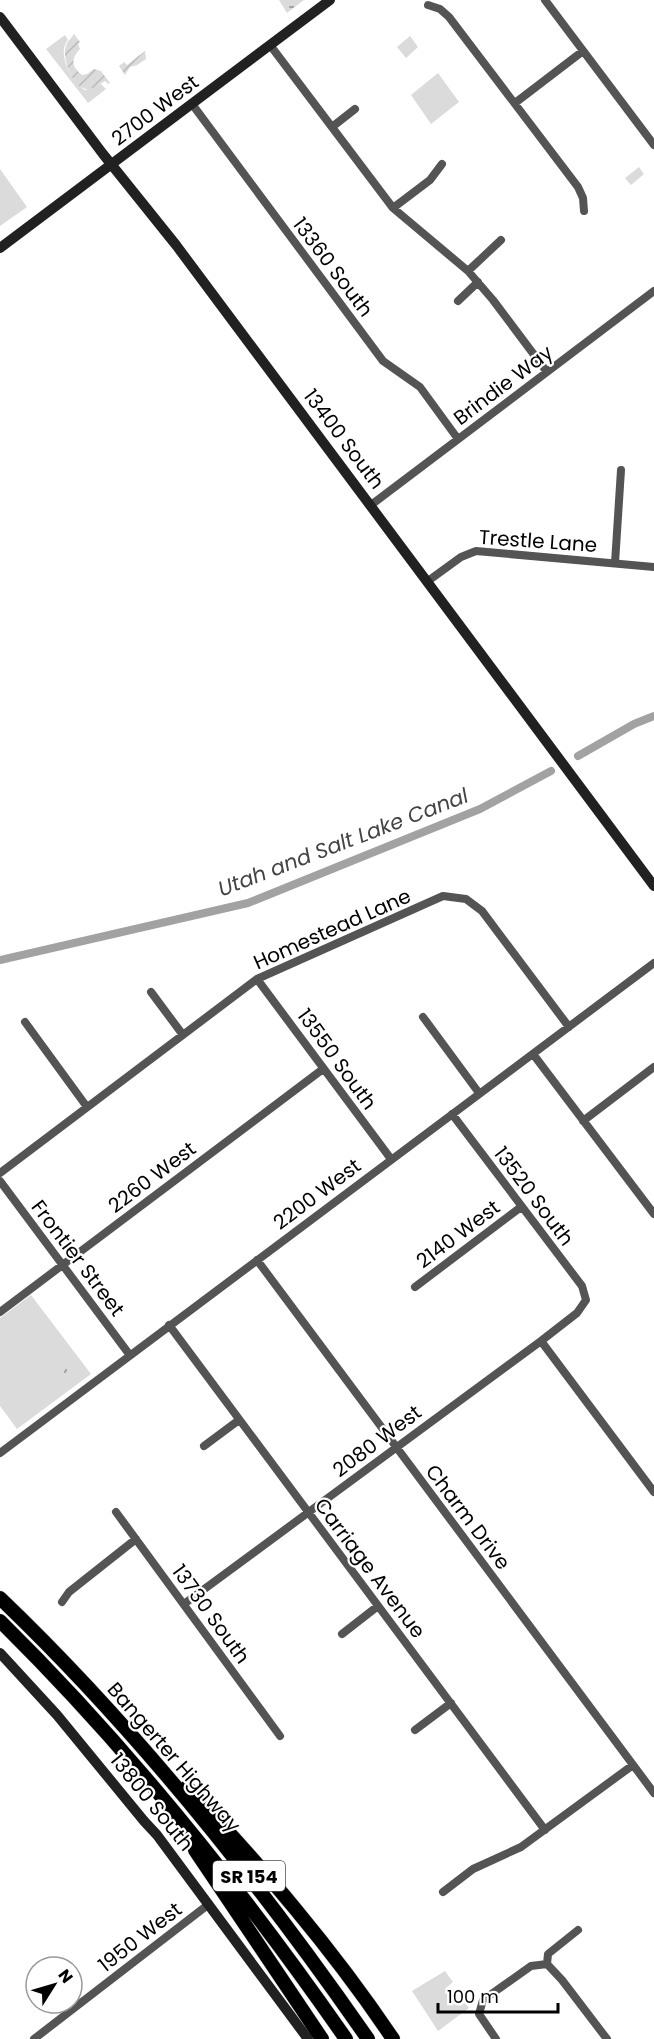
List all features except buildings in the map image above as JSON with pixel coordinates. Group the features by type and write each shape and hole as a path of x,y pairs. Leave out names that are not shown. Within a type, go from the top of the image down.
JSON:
{"highway":[{"name":"Bangerter Highway","path":"0,1598 59,1656 179,1790 241,1866 368,2039"},
{"name":"Bangerter Highway","path":"0,1621 54,1676 132,1764 240,1895 346,2039"},
{"path":"118,1721 182,1781 285,1895 340,1963 393,2039"},
{"path":"132,1764 177,1825 322,2039"}],"street":[{"name":"2700 West","path":"0,248 330,0"},
{"path":"545,0 654,145"},
{"path":"428,5 440,9 449,17 515,103 578,187 583,198 584,211"},
{"name":"13400 South","path":"0,17 111,165 176,244 654,886"},
{"path":"270,45 393,208 468,271 547,372"},
{"path":"515,103 583,51"},
{"name":"13360 South","path":"192,104 383,361 420,387 458,439"},
{"path":"332,127 355,109"},
{"path":"393,208 430,180 442,164"},
{"path":"468,271 501,240"},
{"path":"458,301 478,282"},
{"name":"Brindie Way","path":"371,505 654,291"},
{"path":"615,563 621,470"},
{"name":"Trestle Lane","path":"428,581 465,554 476,551 654,567"},
{"name":"Homestead Lane","path":"0,1173 257,979 443,896 465,899 482,911 569,1027"},
{"name":"2200 West","path":"0,1453 129,1354 654,963"},
{"name":"13550 South","path":"257,979 391,1159"},
{"path":"151,992 183,1035"},
{"path":"423,1017 479,1093"},
{"path":"25,1022 87,1107"},
{"path":"533,1054 654,1214"},
{"path":"583,1120 654,1067"},
{"name":"2260 West","path":"0,1312 323,1069"},
{"name":"13520 South","path":"452,1114 582,1286 586,1300"},
{"name":"Frontier Street","path":"0,1181 129,1354"},
{"name":"2140 West","path":"416,1287 521,1207"},
{"name":"Charm Drive","path":"257,1260 654,1793"},
{"name":"2080 West","path":"184,1604 541,1341 577,1313 586,1300"},
{"name":"Carriage Avenue","path":"169,1325 545,1830"},
{"path":"541,1341 654,1492"},
{"path":"204,1446 239,1420"},
{"name":"13730 South","path":"116,1512 280,1736"},
{"path":"62,1602 69,1592 136,1539"},
{"path":"342,1634 378,1606"},
{"name":"13800 South","path":"0,1653 57,1715 157,1834 308,2039"},
{"path":"416,1730 451,1703"},
{"path":"443,1892 473,1869 520,1847 633,1765"},
{"name":"1950 West","path":"34,2039 209,1904"},
{"path":"578,1930 548,1954 547,1964 607,2039"},
{"path":"496,2039 479,2014 483,2000 531,1966 547,1964"}],"shaded area":[{"path":"279,0 304,0 287,13"},
{"path":"74,34 80,42 78,44 80,49 74,59 76,69 82,75 94,69 101,71 110,83 105,81 87,89 77,84 69,72 65,57 67,43"},
{"path":"65,35 68,40 64,52 65,60 75,81 85,90 101,84 106,89 88,103 46,49"},
{"path":"410,36 418,47 406,58 397,47"},
{"path":"145,51 146,59 130,67 125,75 119,66 124,62 127,65"},
{"path":"438,73 459,102 431,124 411,95"},
{"path":"639,167 644,174 631,185 625,178"},
{"path":"0,169 27,207 0,226"},
{"path":"31,1295 91,1374 17,1429 0,1406 0,1318"},
{"path":"445,1971 453,1982 446,1988 460,2006 465,2003 469,2008 438,2031 412,1991"}],"waterway":[{"name":"Utah and Salt Lake Canal","path":"578,756 634,724 654,716"},
{"name":"Utah and Salt Lake Canal","path":"0,960 248,903 480,809 551,771"}]}
